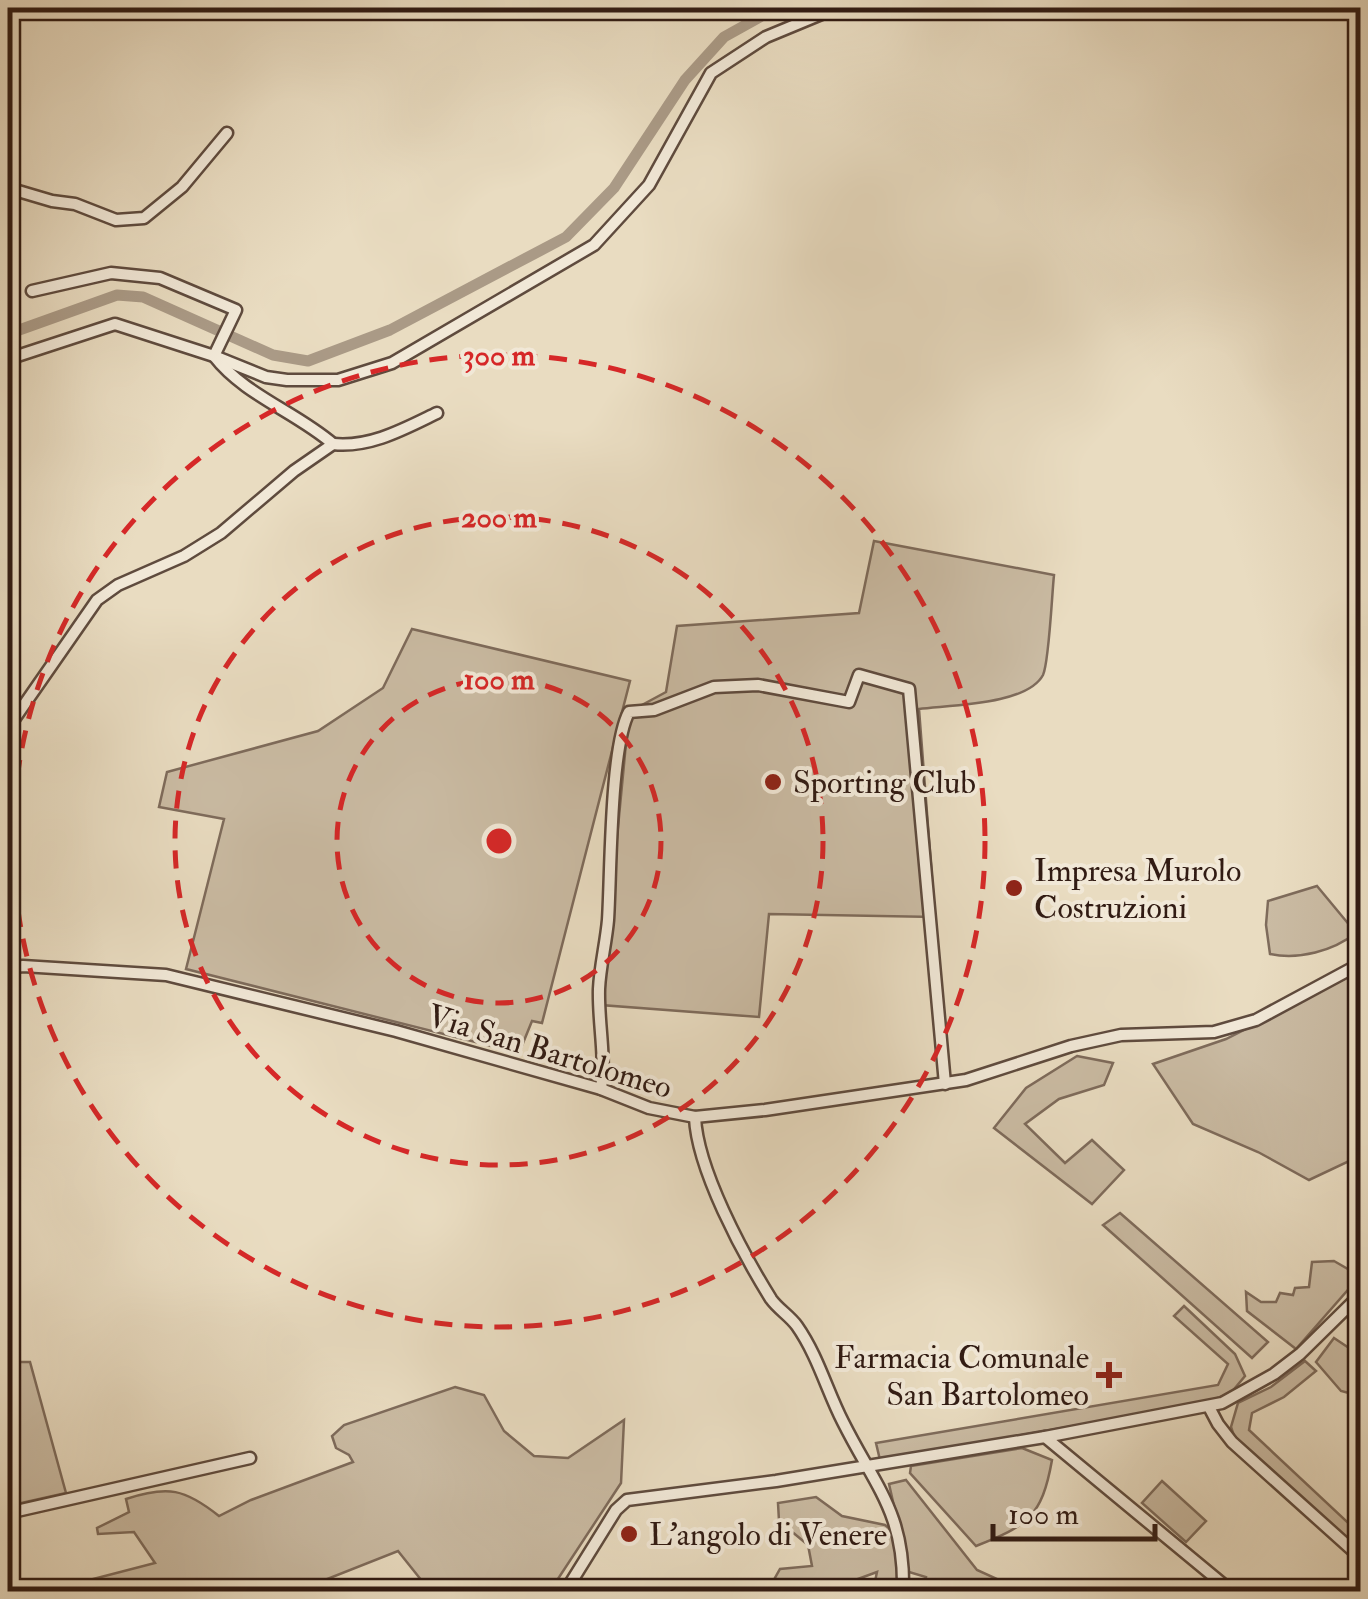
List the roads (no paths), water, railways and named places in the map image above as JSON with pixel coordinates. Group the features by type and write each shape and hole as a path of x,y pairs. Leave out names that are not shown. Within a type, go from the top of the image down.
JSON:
{"street":[{"path":"8,359 115,324 266,377 307,382 338,380 392,363 594,244 649,186 712,73 766,37 836,8"},
{"path":"8,188 52,202 75,204 116,220 144,218 182,187 226,133"},
{"path":"32,291 111,273 160,278 236,310 214,356"},
{"path":"214,356 228,373 333,444 347,446 387,437 437,413"},
{"path":"8,728 97,600 118,585 184,556 221,533 294,471 333,444"},
{"path":"601,1089 605,1063 600,989 618,770 623,724 629,712 654,710 714,687 728,686 758,685 849,702 860,675 909,688 945,1084"},
{"name":"Via San Bartolomeo","path":"8,968 166,974 396,1031 601,1089 649,1108 695,1117 945,1084 1120,1035 1214,1032 1256,1020 1360,964"},
{"path":"695,1117 699,1149 711,1182 772,1300 800,1330 900,1536 903,1592"},
{"path":"565,1592 624,1502 641,1496 759,1484 1209,1407 1274,1374 1323,1334 1360,1295"},
{"path":"1209,1407 1232,1442 1360,1556"},
{"path":"1045,1437 1224,1585"},
{"path":"8,1514 250,1458"}],"waterway":[{"path":"8,334 117,295 143,297 273,355 308,361 390,330 566,237 614,188 685,80 724,37 776,8"}],"place":[{"name":"Sporting Club","path":"773,782"},
{"name":"Impresa Murolo Costruzioni","path":"1014,888"},
{"name":"Farmacia Comunale San Bartolomeo","path":"1109,1375"},
{"name":"L'angolo di Venere","path":"629,1534"}]}
